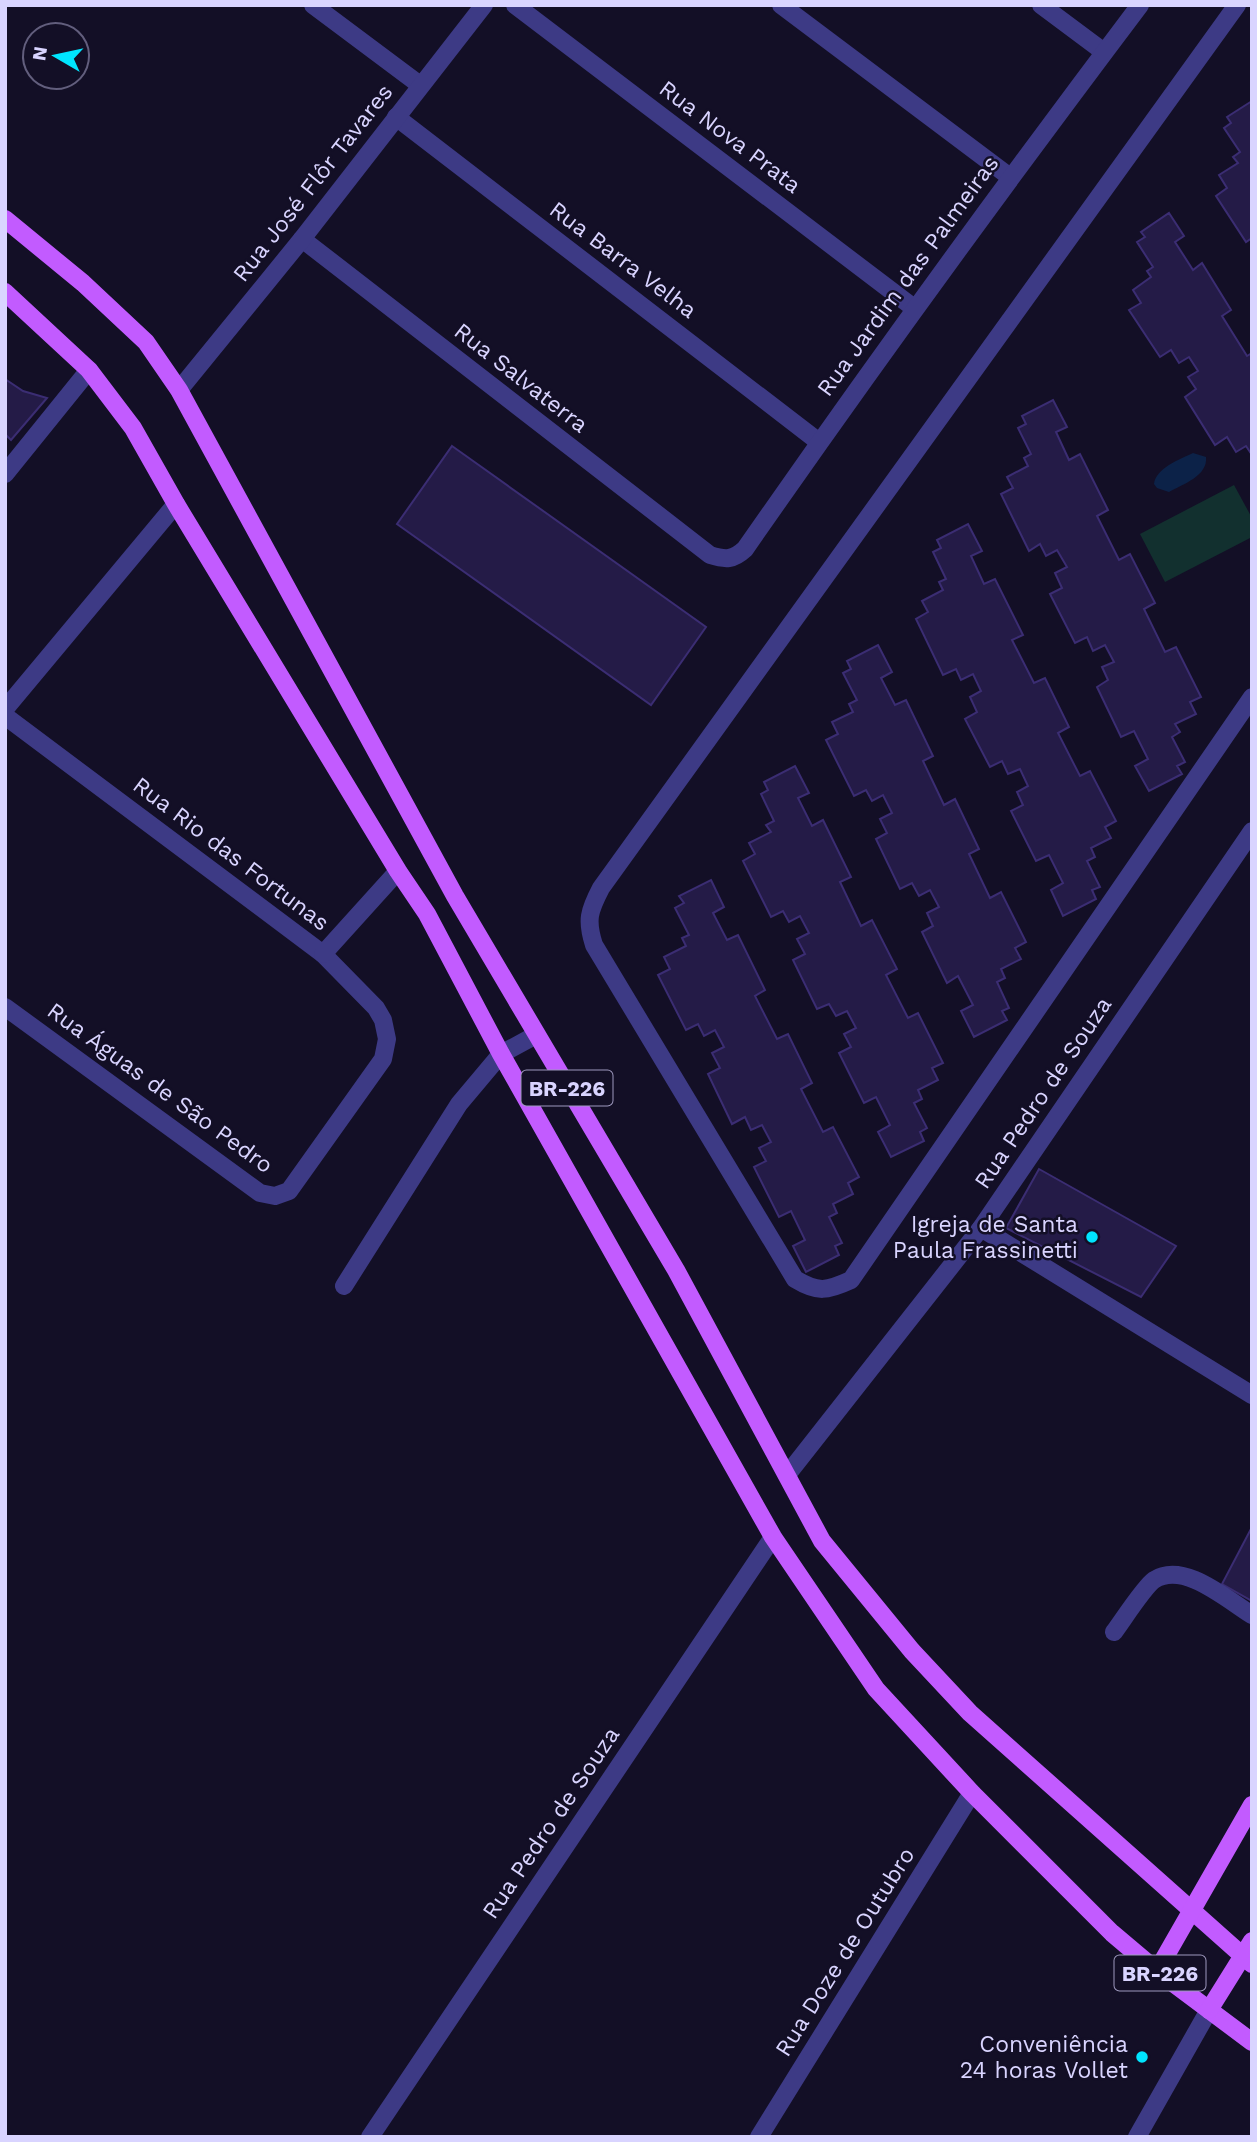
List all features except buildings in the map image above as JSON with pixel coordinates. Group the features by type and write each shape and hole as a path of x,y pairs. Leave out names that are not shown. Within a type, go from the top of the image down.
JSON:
{"main road":[{"name":"BR-226","path":"5,219 83,283 146,342 179,390 455,896 676,1270 822,1541 912,1651 970,1713 1193,1910 1249,1954"},
{"name":"BR-226","path":"5,292 89,370 133,428 176,504 398,871 427,914 501,1054 774,1537 876,1689 971,1793 1112,1933 1157,1971 1252,2042"},
{"path":"1157,1971 1252,1805"},
{"path":"1209,2010 1249,1954"}],"street":[{"path":"313,5 420,85"},
{"name":"Rua José Flôr Tavares","path":"179,390 302,239 484,5"},
{"name":"Rua Nova Prata","path":"515,5 915,308"},
{"path":"781,5 1010,177"},
{"path":"1041,5 1104,52"},
{"name":"Rua Jardim das Palmeiras","path":"710,555 724,559 735,557 745,549 1010,177 1140,5"},
{"path":"1237,5 601,888 590,908 589,928 594,945 795,1279 811,1289 832,1289 851,1280 1252,697"},
{"name":"Rua Barra Velha","path":"396,117 819,442"},
{"name":"Rua Salvaterra","path":"302,239 710,555"},
{"path":"5,474 89,370"},
{"path":"5,709 176,504"},
{"name":"Rua Rio das Fortunas","path":"5,716 323,954 376,1008 383,1020 387,1039 383,1059 289,1191"},
{"name":"Rua Pedro de Souza","path":"787,1475 981,1228 1252,831"},
{"path":"323,954 398,871"},
{"name":"Rua Águas de São Pedro","path":"5,1007 260,1193 275,1196 289,1191"},
{"path":"344,1286 459,1104 501,1054 536,1035"},
{"path":"981,1228 1252,1395"},
{"name":"Rua Pedro de Souza","path":"370,2137 774,1537"},
{"path":"1114,1632 1152,1581 1170,1573 1188,1576 1252,1615"},
{"name":"Rua Doze de Outubro","path":"759,2137 971,1793"},
{"path":"1137,2137 1209,2010"}],"green space":[{"path":"1234,485 1252,518 1252,537 1165,582 1140,534"}],"water":[{"path":"1193,453 1206,457 1206,464 1199,474 1169,492 1157,488 1154,484 1159,473"}],"place":[{"name":"Igreja de Santa Paula Frassinetti","path":"1092,1237"},
{"name":"Conveniência 24 horas Vollet","path":"1142,2057"}]}
